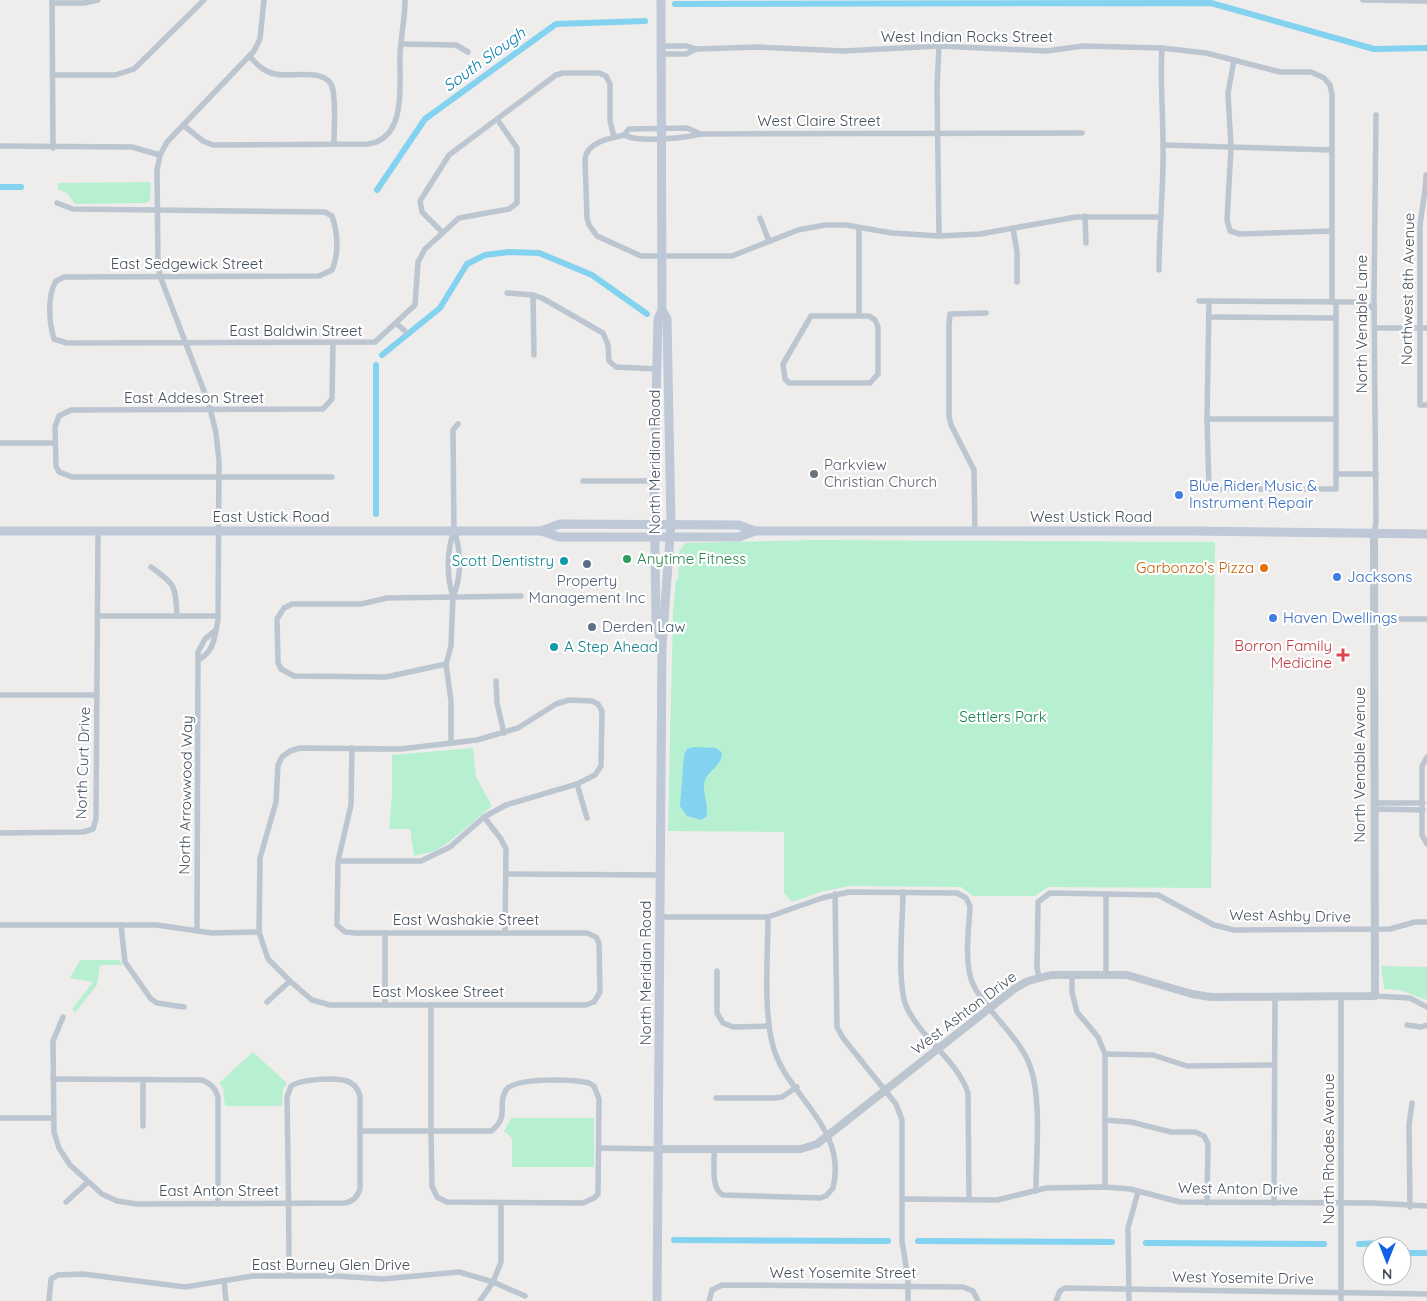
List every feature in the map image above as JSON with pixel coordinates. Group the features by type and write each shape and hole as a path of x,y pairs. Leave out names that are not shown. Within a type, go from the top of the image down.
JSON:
{"main road":[{"name":"North Meridian Road","path":"661,0 662,310 658,319 654,481 656,620 662,645"},
{"name":"North Meridian Road","path":"657,1301 662,645 671,524 667,319 662,310"},
{"path":"657,346 668,347"},
{"name":"East Ustick Road","path":"541,531 560,524 655,524"},
{"name":"West Ustick Road","path":"655,524 739,524 755,531"},
{"name":"East Ustick Road","path":"0,531 541,531 559,537 670,537"},
{"name":"West Ustick Road","path":"670,537 739,537 755,531 1427,534"}],"street":[{"path":"53,148 52,2 84,3 98,0"},
{"path":"53,75 115,75 128,72 140,65 204,0"},
{"name":"North Arrowwood Way","path":"197,930 200,659 207,655 213,644 218,616 220,477 218,447 212,410 160,276 156,209 157,170 160,155 167,142 250,57 260,39 264,0"},
{"path":"183,125 194,136 213,145 368,144 377,142 384,136 397,116 401,100 401,44 404,0"},
{"path":"1363,0 1427,1"},
{"path":"401,44 456,45 468,52"},
{"path":"939,46 939,236"},
{"name":"West Indian Rocks Street","path":"661,50 686,54 696,49 759,47 844,51 939,46 1046,51 1083,46 1162,48 1206,52 1273,71 1311,72 1324,78 1330,84 1332,94 1332,150"},
{"path":"1159,270 1159,217 1163,145 1160,87 1162,48"},
{"path":"250,57 260,67 275,74 318,75 328,80 334,90 334,144"},
{"path":"1234,60 1228,93 1230,148 1227,220 1230,231 1240,234 1332,231"},
{"path":"442,232 422,212 420,197 449,155 556,75 563,73 599,73 606,76 610,84 610,121 614,137"},
{"name":"North Venable Lane","path":"1374,534 1376,474 1374,309 1376,115"},
{"name":"East Baldwin Street","path":"61,342 375,342 397,324 415,305 416,270 421,254 442,232 459,218 514,207 518,198 516,148 497,119"},
{"name":"West Claire Street","path":"662,256 641,256 593,232 587,218 585,159 588,149 614,137 624,135 630,138 661,133 686,137 701,134 1082,133"},
{"path":"1163,145 1332,150 1332,231 1336,318 1336,489 1209,489 1207,419 1209,301"},
{"path":"0,146 53,148 132,147 160,155"},
{"name":"Northwest 8th Avenue","path":"1424,405 1424,211 1426,175"},
{"path":"57,203 73,209 156,209"},
{"name":"East Sedgewick Street","path":"61,342 54,339 52,332 52,287 56,281 64,277 325,275 332,270 336,260 336,227 332,216 325,212 156,209"},
{"path":"662,256 732,256 798,230 818,225 832,224 900,234 939,236 968,235 1085,216 1159,217"},
{"path":"1085,216 1086,243"},
{"path":"760,218 770,242"},
{"path":"859,228 859,315"},
{"path":"1013,228 1017,252 1017,282"},
{"path":"507,293 533,294 573,314 603,333 607,339 608,357 612,364 622,369 657,369"},
{"path":"533,294 534,355"},
{"path":"1199,301 1364,302 1374,309"},
{"path":"975,532 974,470 951,425 949,416 950,314 986,313"},
{"path":"859,315 869,316 875,320 878,327 878,374 874,381 870,383 789,383 783,375 783,364 811,316 859,315"},
{"path":"1208,318 1336,318"},
{"path":"397,324 405,331"},
{"path":"1375,328 1424,328"},
{"name":"East Addeson Street","path":"55,443 55,427 60,416 71,410 316,410 328,404 332,399 333,343"},
{"path":"1207,419 1336,419"},
{"path":"451,743 451,701 446,664 451,646 453,596 450,586 450,542 454,531 453,430 458,424"},
{"path":"0,443 55,443 55,462 59,472 72,477 332,477"},
{"path":"1336,474 1376,474"},
{"path":"583,481 654,481"},
{"name":"North Curt Drive","path":"0,832 83,832 93,829 96,819 98,531"},
{"name":"North Venable Avenue","path":"1374,534 1375,996"},
{"path":"151,567 171,581 175,589 177,616"},
{"path":"446,664 386,677 294,676 287,674 278,662 277,619 284,608 292,604 361,604 387,598 521,596"},
{"path":"98,616 218,616"},
{"path":"1374,619 1427,619"},
{"path":"496,682 497,703 504,733"},
{"name":"North Curt Drive","path":"0,696 97,695"},
{"path":"569,700 592,701 598,704 602,710 601,766 595,776 577,784 506,804 484,817 450,848 421,861 338,861 351,805 352,748 401,749 451,743 477,740 518,728 556,704 569,700"},
{"name":"East Moskee Street","path":"352,748 300,748 290,751 282,757 278,765 276,802 260,858 259,932 268,959 312,1000 330,1004 586,1005 594,1002"},
{"path":"1427,757 1422,766 1422,835 1427,844"},
{"path":"577,784 587,818"},
{"path":"1375,806 1423,806"},
{"path":"484,817 502,838 506,849 506,933"},
{"name":"East Washakie Street","path":"338,861 337,925 345,932 587,933 596,936 599,943 600,992 594,1002"},
{"path":"506,874 660,875"},
{"path":"903,892 904,999 913,1017 961,1078 968,1093 969,1200"},
{"path":"660,917 768,917 835,894 957,893 966,898 970,906 970,975 977,991 1020,1046 1033,1075 1036,1099 1036,1191"},
{"name":"West Ashby Drive","path":"1039,977 1037,968 1037,908 1041,898 1050,893 1158,895 1214,925 1234,930 1374,930 1427,922"},
{"path":"835,894 837,1027 843,1038 896,1104 902,1120 902,1241 908,1301"},
{"path":"1106,894 1106,975"},
{"path":"714,1150 715,1184 718,1192 729,1197 820,1198 829,1193 834,1183 834,1153 828,1137 777,1059 769,1026 768,917"},
{"path":"0,925 157,925 212,933 259,932"},
{"path":"121,925 125,962 151,999 157,1003 184,1007"},
{"path":"385,933 385,1005"},
{"path":"717,971 717,1013 723,1023 733,1026 769,1026"},
{"path":"1072,974 1072,992 1077,1012 1098,1037 1105,1054 1105,1187"},
{"name":"West Ashton Drive","path":"658,1149 801,1149 817,1144 886,1092 1014,989 1039,977 1072,974 1127,975 1201,996 1375,996 1410,998 1427,1007"},
{"path":"267,1002 290,981"},
{"path":"1274,997 1274,1203"},
{"name":"North Rhodes Avenue","path":"1341,997 1341,1301"},
{"path":"289,1276 287,1097 291,1086 305,1080 346,1080 355,1085 360,1096 360,1131 431,1130 491,1131 499,1125 503,1117 505,1092 510,1085 518,1082 582,1081 594,1086 599,1099 599,1188 594,1198 583,1203 446,1202 437,1197 432,1186 431,1130 431,1005"},
{"name":"East Anton Street","path":"63,1017 53,1041 54,1132 59,1148 70,1165 102,1194 117,1201 137,1204 344,1204 355,1198 360,1189 360,1131"},
{"path":"1407,1025 1421,1027 1427,1024"},
{"path":"1105,1054 1153,1055 1187,1066 1273,1065"},
{"path":"53,1079 202,1080 214,1088 218,1098 218,1204"},
{"path":"143,1080 143,1126"},
{"path":"716,1098 775,1098 782,1097 796,1087"},
{"path":"1410,1207 1409,1125 1412,1103"},
{"path":"0,1118 53,1118"},
{"path":"1105,1120 1131,1122 1171,1132 1195,1132 1204,1136 1208,1144 1207,1203"},
{"path":"599,1148 658,1149"},
{"path":"66,1202 88,1182"},
{"name":"West Anton Drive","path":"902,1199 1004,1199 1057,1187 1105,1187 1138,1192 1170,1200 1207,1203 1341,1203 1410,1207 1427,1206"},
{"path":"1128,1301 1128,1228 1138,1192"},
{"path":"480,1301 493,1282 501,1262 501,1202"},
{"name":"East Burney Glen Drive","path":"49,1301 51,1279 58,1275 83,1274 185,1287 253,1276 383,1279 459,1272 493,1282 524,1296"},
{"path":"224,1281 226,1301"},
{"name":"West Yosemite Street","path":"709,1301 712,1290 722,1285 963,1287 973,1291 978,1301"},
{"name":"West Yosemite Drive","path":"1056,1301 1060,1291 1065,1288 1427,1294"},
{"path":"1408,1294 1408,1301"}],"green space":[{"path":"151,182 150,201 146,203 75,204 67,193 58,189 58,183"},
{"name":"Settlers Park","path":"814,540 1215,542 1211,888 1048,887 1035,896 973,896 961,887 850,886 824,891 792,902 784,893 784,832 668,831 673,611 676,579 678,579 679,551 685,543"},
{"path":"473,748 476,777 492,806 449,842 435,851 414,856 410,829 389,829 392,794 392,755"},
{"path":"80,960 120,960 122,965 100,965 97,985 75,1013 72,1009 93,982 70,978"},
{"path":"1381,966 1427,967 1427,1000 1400,990 1384,989"},
{"path":"253,1052 287,1083 283,1089 282,1106 225,1106 223,1088 219,1083"},
{"path":"511,1118 594,1118 594,1167 512,1167 512,1138 504,1131"}],"water":[{"path":"694,747 716,748 722,753 719,762 705,780 704,789 707,812 706,817 701,820 687,816 680,806 684,755 687,749"}],"waterway":[{"name":"South Slough","path":"675,4 1211,3 1374,49 1427,48"},
{"name":"South Slough","path":"377,190 425,119 556,24 645,21"},
{"name":"South Slough","path":"0,187 21,187"},
{"path":"382,355 440,308 467,264 485,255 509,252 539,253 592,275 647,314"},
{"path":"376,365 376,514"},
{"path":"674,1240 888,1241"},
{"path":"918,1241 1112,1242"},
{"path":"1146,1243 1324,1244"},
{"path":"1412,1253 1427,1253"}],"place":[{"name":"Parkview Christian Church","path":"814,474"},
{"name":"Blue Rider Music & Instrument Repair","path":"1179,495"},
{"name":"Anytime Fitness","path":"627,559"},
{"name":"Scott Dentistry","path":"564,561"},
{"name":"Property Management Inc","path":"587,564"},
{"name":"Garbonzo's Pizza","path":"1264,568"},
{"name":"Jacksons","path":"1337,577"},
{"name":"Haven Dwellings","path":"1273,618"},
{"name":"Derden Law","path":"592,627"},
{"name":"A Step Ahead","path":"554,647"},
{"name":"Borron Family Medicine","path":"1343,655"}]}
